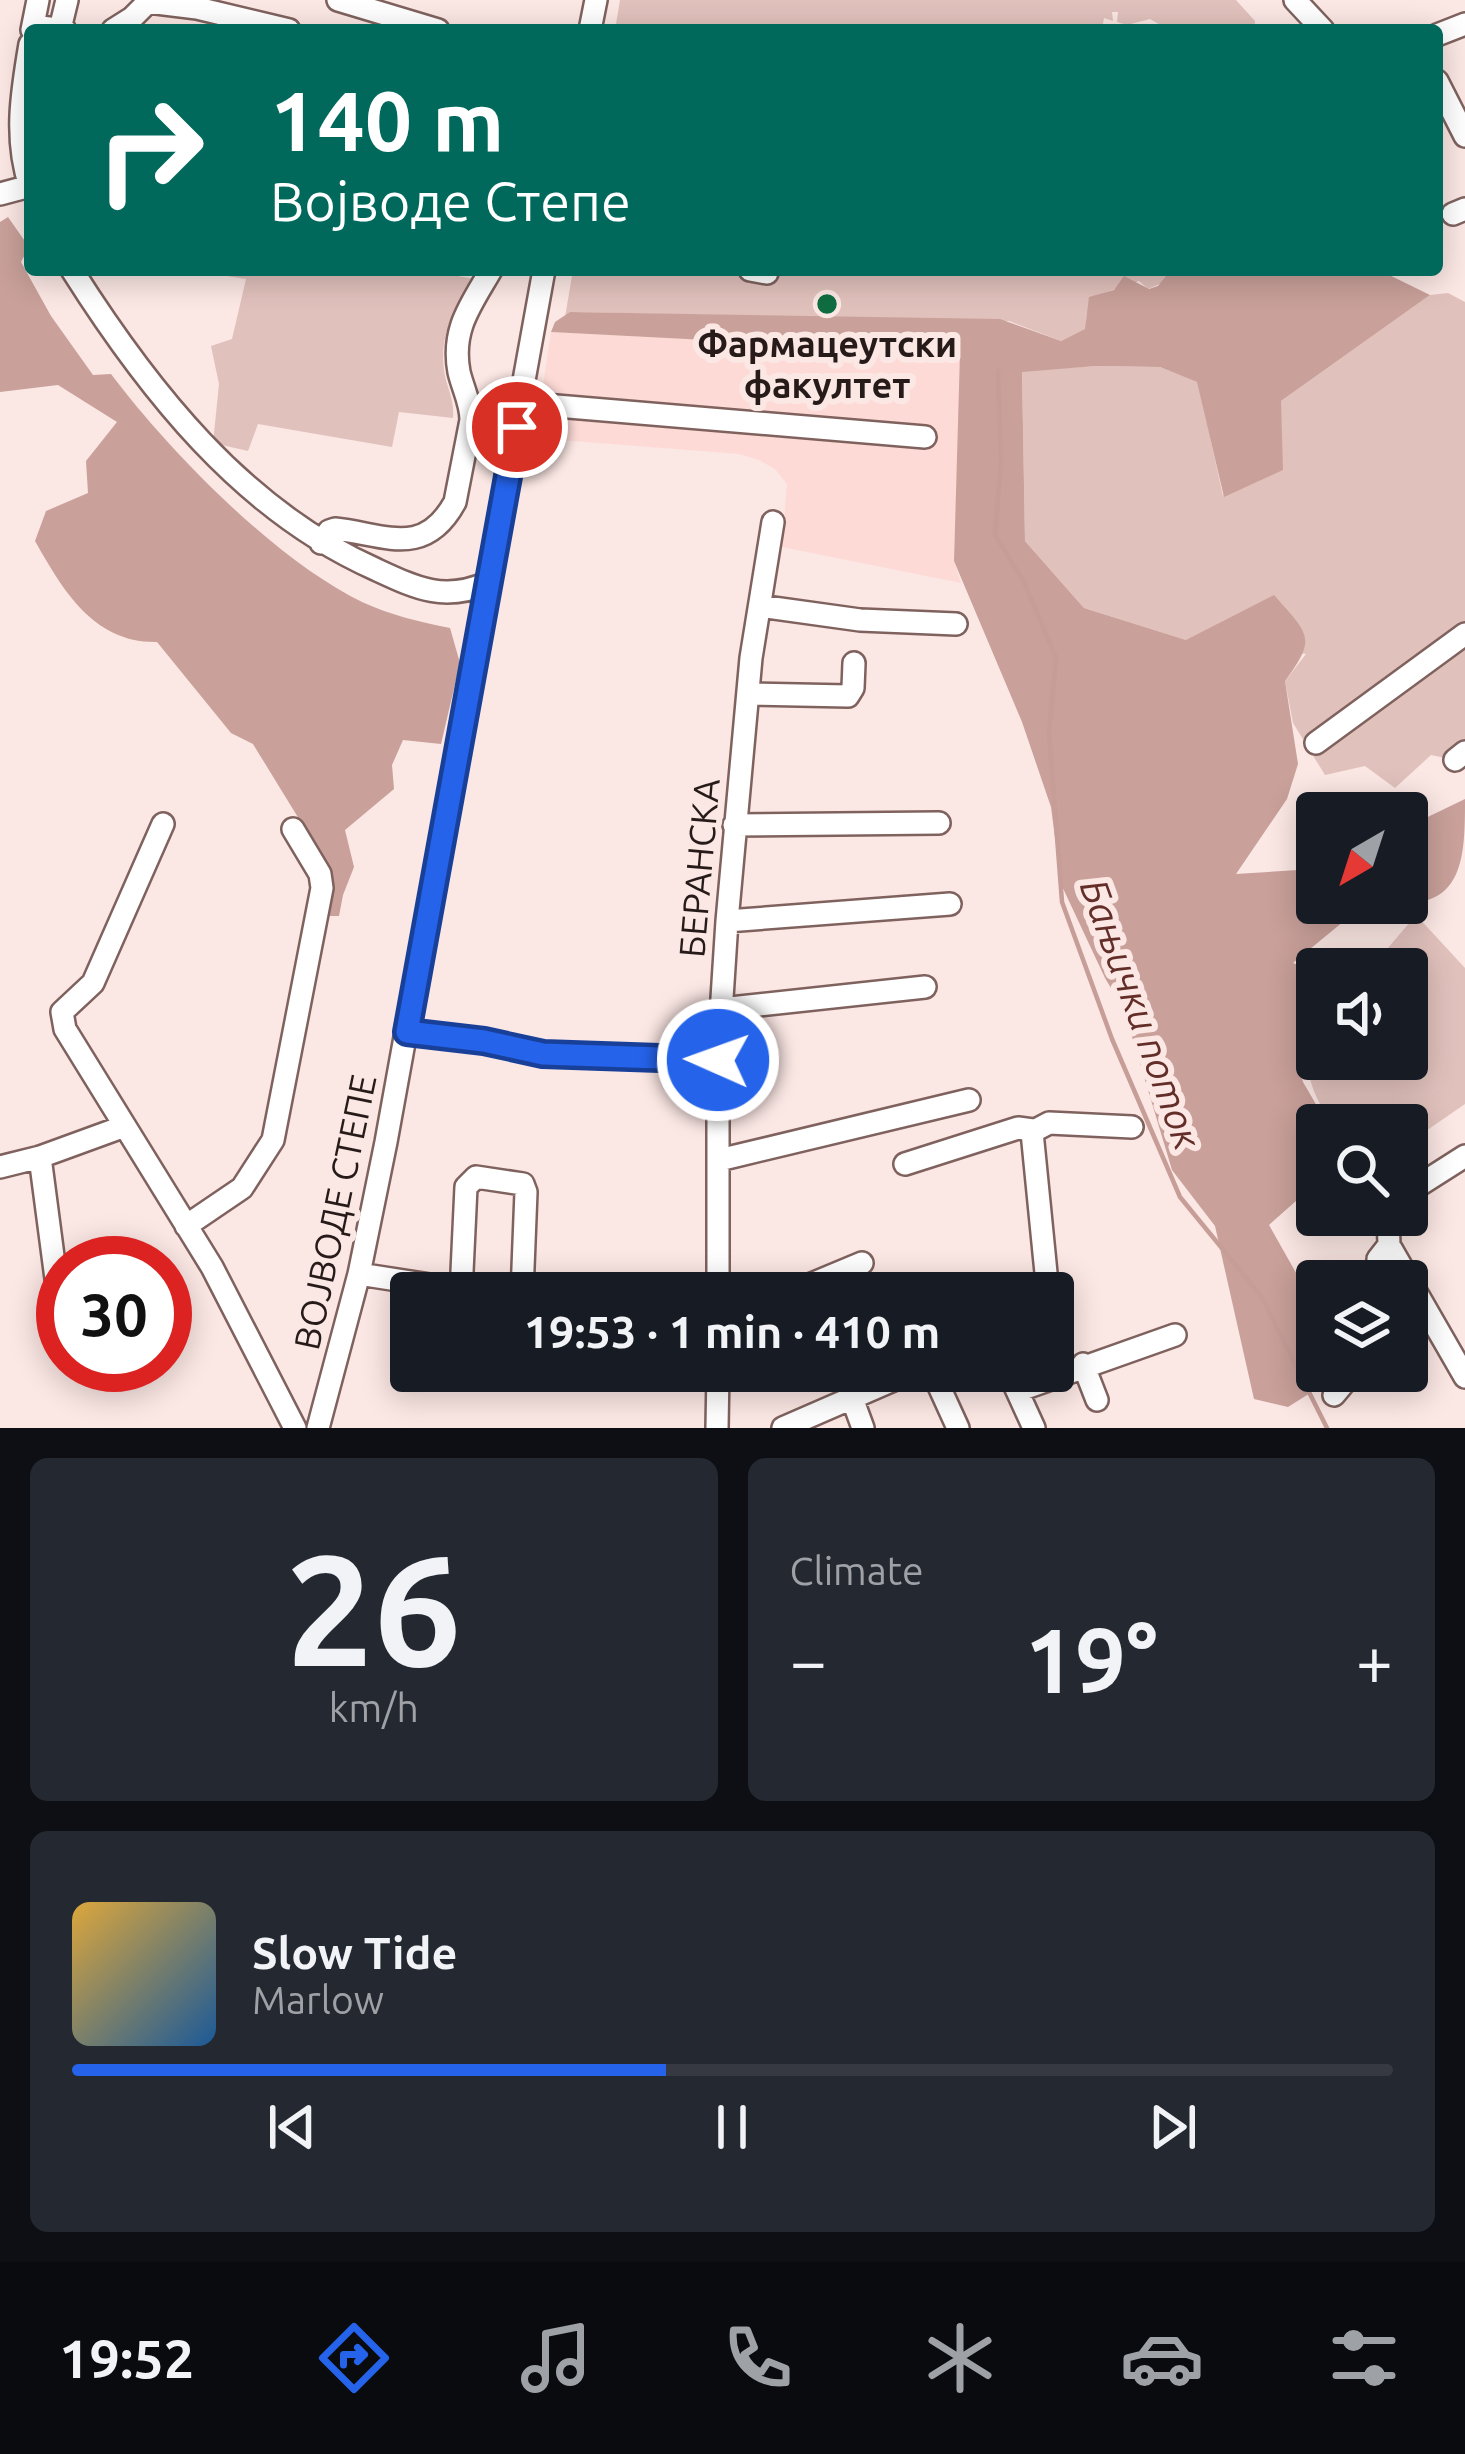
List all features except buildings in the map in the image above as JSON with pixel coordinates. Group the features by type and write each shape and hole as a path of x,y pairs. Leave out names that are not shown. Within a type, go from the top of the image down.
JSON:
{"street":[{"path":"327,0 383,24"},
{"path":"338,0 418,24"},
{"path":"1294,0 1317,24"},
{"path":"119,24 142,1 264,24"},
{"path":"1443,73 1465,116"},
{"path":"24,76 18,109 24,158"},
{"path":"1443,93 1465,136"},
{"path":"76,276 176,415 240,478 321,543 446,596 480,626"},
{"path":"321,543 335,529 412,539 448,514 471,420 456,340 463,315 487,276"},
{"name":"ВОЈВОДЕ СТЕПЕ","path":"318,1428 359,1274 407,1032 543,276"},
{"path":"521,403 925,437"},
{"name":"БЕРАНСКА","path":"718,1272 718,1060 734,825 773,521"},
{"path":"446,596 487,583"},
{"path":"760,606 860,620 956,624"},
{"path":"1316,743 1465,634"},
{"path":"748,694 848,696 854,663"},
{"path":"163,824 93,983 62,1012 65,1029 212,1268 295,1428"},
{"path":"734,825 939,824"},
{"path":"186,1226 242,1188 273,1140 322,888 320,874 293,829"},
{"path":"727,921 950,904"},
{"path":"721,1009 926,987"},
{"path":"407,1032 543,1054 718,1060"},
{"path":"719,1160 969,1100"},
{"path":"905,1164 1018,1128 1032,1131 1049,1124 1132,1127"},
{"path":"0,1167 125,1126"},
{"path":"1032,1131 1046,1272"},
{"path":"1428,1180 1465,1156"},
{"path":"40,1157 50,1236"},
{"path":"462,1272 466,1186 476,1177 523,1184 523,1272"},
{"path":"1388,1236 1465,1377"},
{"path":"1378,1260 1389,1245"},
{"path":"840,1272 862,1263"},
{"path":"359,1274 390,1279"},
{"path":"1074,1366 1175,1335"},
{"path":"1083,1364 1097,1400"},
{"path":"718,1392 718,1428"},
{"path":"783,1428 866,1392"},
{"path":"942,1392 958,1428"},
{"path":"1017,1392 1034,1428"},
{"path":"852,1398 863,1428"}],"shaded area":[{"path":"620,0 1236,0 1255,21 1159,24 1150,19 1124,24 1117,22 1118,12 1112,12 1113,21 1104,18 1103,24 616,24"},
{"path":"8,217 24,240 24,276 29,276 93,375 111,374 193,469 260,532 362,602 450,628 460,663 441,744 403,740 392,765 394,789 345,830 354,867 339,916 330,916 319,903 326,863 253,744 231,733 157,642 115,634 82,610 35,541 46,511 88,493 86,461 117,422 58,385 0,392 0,222"},
{"path":"227,276 475,279 444,344 453,418 399,412 392,447 258,424 248,451 213,443 219,384 211,346 232,339 246,279"},
{"name":"Фармацеутски факултет","path":"572,276 1178,276 1148,289 1139,281 1101,295 1090,307 1086,329 1061,341 1009,321 570,312 564,323"},
{"path":"1124,276 1149,289 1166,276 1391,276 1430,295 1281,401 1283,470 1224,497 1197,382 1160,367 1022,372 1025,541 1084,608 1186,640 1274,595 1305,636 1302,654 1285,681 1298,764 1287,799 1236,874 1296,870 1296,924 1340,924 1311,948 1296,948 1293,963 1296,1080 1302,1080 1316,1104 1296,1104 1296,1201 1269,1225 1296,1273 1296,1392 1312,1392 1288,1407 1254,1399 1215,1226 1172,1170 1124,1010 1061,884 1051,807 1022,722 954,561 960,353 551,332 555,322 570,312 1000,319 1061,341 1085,329 1089,297 1114,290"},
{"path":"1448,293 1465,302 1465,752 1455,760 1431,755 1395,788 1365,766 1325,775 1293,723 1285,681 1306,654 1186,640 1084,608 1025,541 1022,371 1160,367 1198,382 1223,496 1281,401 1430,295"},
{"path":"551,332 961,352 954,561 961,583 782,547 787,484 759,460 739,454 535,438"},
{"path":"1465,799 1458,871 1440,894 1428,900 1428,817"},
{"path":"1408,924 1424,924 1465,968 1465,1104 1428,1130 1428,1104 1320,1104 1311,1080 1428,1080 1428,948 1388,948"}],"waterway":[{"name":"Бањички поток","path":"998,371 1001,461 995,535 1024,582 1056,658 1049,733 1062,902 1112,1039 1180,1197 1261,1296 1327,1428"}],"place":[{"name":"Фармацеутски факултет","path":"827,304"}],"route":[{"path":"517,427 407,1032 543,1054 718,1060"}]}
